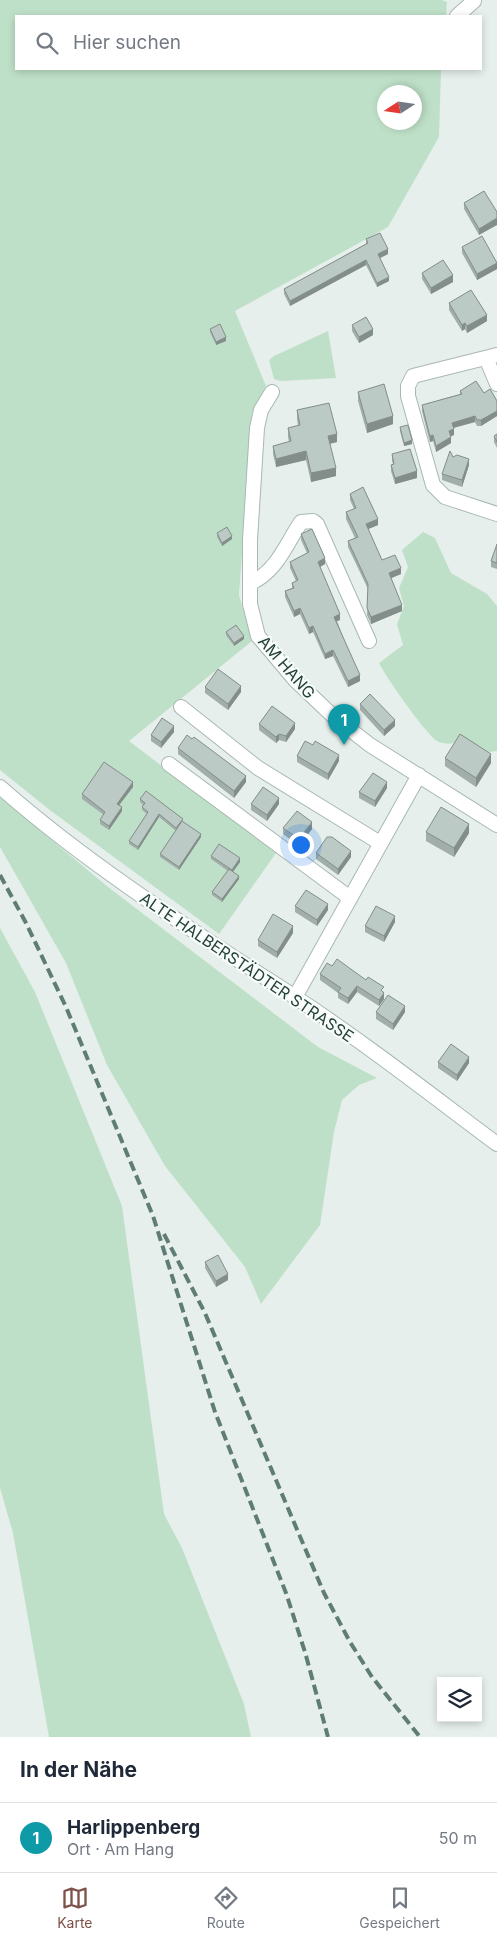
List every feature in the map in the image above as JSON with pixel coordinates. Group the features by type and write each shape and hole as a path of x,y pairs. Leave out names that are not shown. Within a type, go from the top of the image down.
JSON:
{"street":[{"path":"458,15 473,0"},
{"path":"497,384 491,357 414,376 408,386 408,396 433,485 445,497 497,514"},
{"name":"AM HANG","path":"272,392 261,410 257,428 250,540 250,604 258,636 296,682 334,717 363,740 497,825"},
{"path":"251,583 267,574 285,551 301,522 313,521 317,524 368,641"},
{"path":"181,707 258,768 380,843"},
{"path":"169,764 350,898"},
{"path":"295,997 419,775"},
{"name":"ALTE HALBERSTÄDTER STRASSE","path":"0,787 116,879 352,1036 497,1144"}],"green space":[{"path":"0,0 442,0 447,2 446,15 15,15 15,70 441,70 439,137 388,227 235,311 266,386 252,412 239,595 252,641 129,741 276,853 219,934 51,811 0,770"},
{"path":"328,331 336,378 281,381 274,379 269,360"},
{"path":"423,532 435,538 451,573 487,594 497,606 497,751 489,752 467,740 448,744 437,741 424,728 406,704 379,663 403,645 397,624 404,606 399,588 408,567 402,550"},
{"path":"0,797 108,887 318,1047 377,1078 359,1085 342,1100 334,1132 320,1225 261,1304 245,1267 165,1166 107,1065 66,963 0,847"},
{"path":"0,928 35,992 122,1206 164,1514 182,1548 244,1704 251,1737 49,1737 13,1533 0,1488"}],"building":[{"path":"484,191 497,212 497,218 479,229 464,203"},
{"path":"380,233 388,249 378,254 389,277 377,283 366,260 290,301 284,289 368,243 366,239"},
{"path":"482,236 497,263 477,274 462,247"},
{"path":"443,260 453,275 431,288 422,273"},
{"path":"471,290 487,315 467,326 465,323 462,325 449,303"},
{"path":"366,317 373,329 359,337 352,325"},
{"path":"220,324 226,337 216,342 210,329"},
{"path":"476,381 484,393 490,389 497,401 497,411 481,420 477,420 475,416 452,423 454,429 449,431 451,437 436,446 433,435 430,436 422,405 462,394 460,391"},
{"path":"384,384 393,416 367,424 358,392"},
{"path":"329,403 337,434 328,436 336,468 311,473 306,451 276,459 273,446 291,441 288,428 300,425 297,410"},
{"path":"408,425 412,440 404,443 400,427"},
{"path":"410,449 417,471 395,478 391,465 394,464 392,454"},
{"path":"450,451 453,457 457,455 469,459 462,480 442,474"},
{"path":"363,487 378,519 366,524 382,560 395,555 401,568 389,573 402,605 371,617 367,608 368,584 348,541 358,537 346,512 356,508 350,494"},
{"path":"227,527 232,536 222,543 217,533"},
{"path":"312,529 325,558 318,562 340,614 334,617 360,675 348,681 333,650 325,654 313,626 309,628 300,608 294,611 285,591 294,588 292,583 298,580 290,562 309,552 301,534"},
{"path":"497,544 497,563 491,561"},
{"path":"236,625 244,636 234,643 226,632"},
{"path":"218,669 241,686 228,704 205,687"},
{"path":"370,694 395,720 384,730 360,704"},
{"path":"272,706 295,723 286,736 279,734 276,737 259,724"},
{"path":"162,718 174,726 161,742 151,735"},
{"path":"460,734 491,754 476,778 445,758"},
{"path":"187,735 192,739 194,737 246,776 234,791 178,748"},
{"path":"305,741 313,745 315,741 339,755 328,774 297,756"},
{"path":"104,762 133,782 117,804 122,807 109,826 100,820 105,812 82,794"},
{"path":"373,773 387,782 375,801 359,792"},
{"path":"263,787 279,798 267,815 251,804"},
{"path":"146,791 183,819 176,828 159,814 138,847 129,841 148,812 142,807 145,803 140,799"},
{"path":"441,807 469,824 454,848 426,832"},
{"path":"297,811 312,822 299,839 283,828"},
{"path":"182,821 201,834 179,867 160,854"},
{"path":"327,837 332,837 351,851 338,869 316,853"},
{"path":"219,844 240,858 232,870 211,856"},
{"path":"229,869 239,876 222,899 212,892"},
{"path":"306,890 328,904 317,920 295,906"},
{"path":"376,906 395,916 384,936 365,926"},
{"path":"273,914 293,926 277,952 258,940"},
{"path":"337,959 366,980 368,977 384,987 381,990 384,993 379,1000 357,986 348,998 338,992 341,988 320,974 327,963 332,966"},
{"path":"388,995 405,1006 393,1024 376,1012"},
{"path":"451,1044 469,1057 457,1075 438,1062"},
{"path":"218,1255 228,1274 216,1281 205,1262"}],"railway":[{"path":"0,875 26,923 66,1007 153,1216 215,1412 286,1593 305,1652 328,1737"},
{"path":"164,1234 205,1313 324,1593 350,1642 372,1677 420,1737"}],"place":[{"name":"Harlippenberg","path":"344,745"}]}
